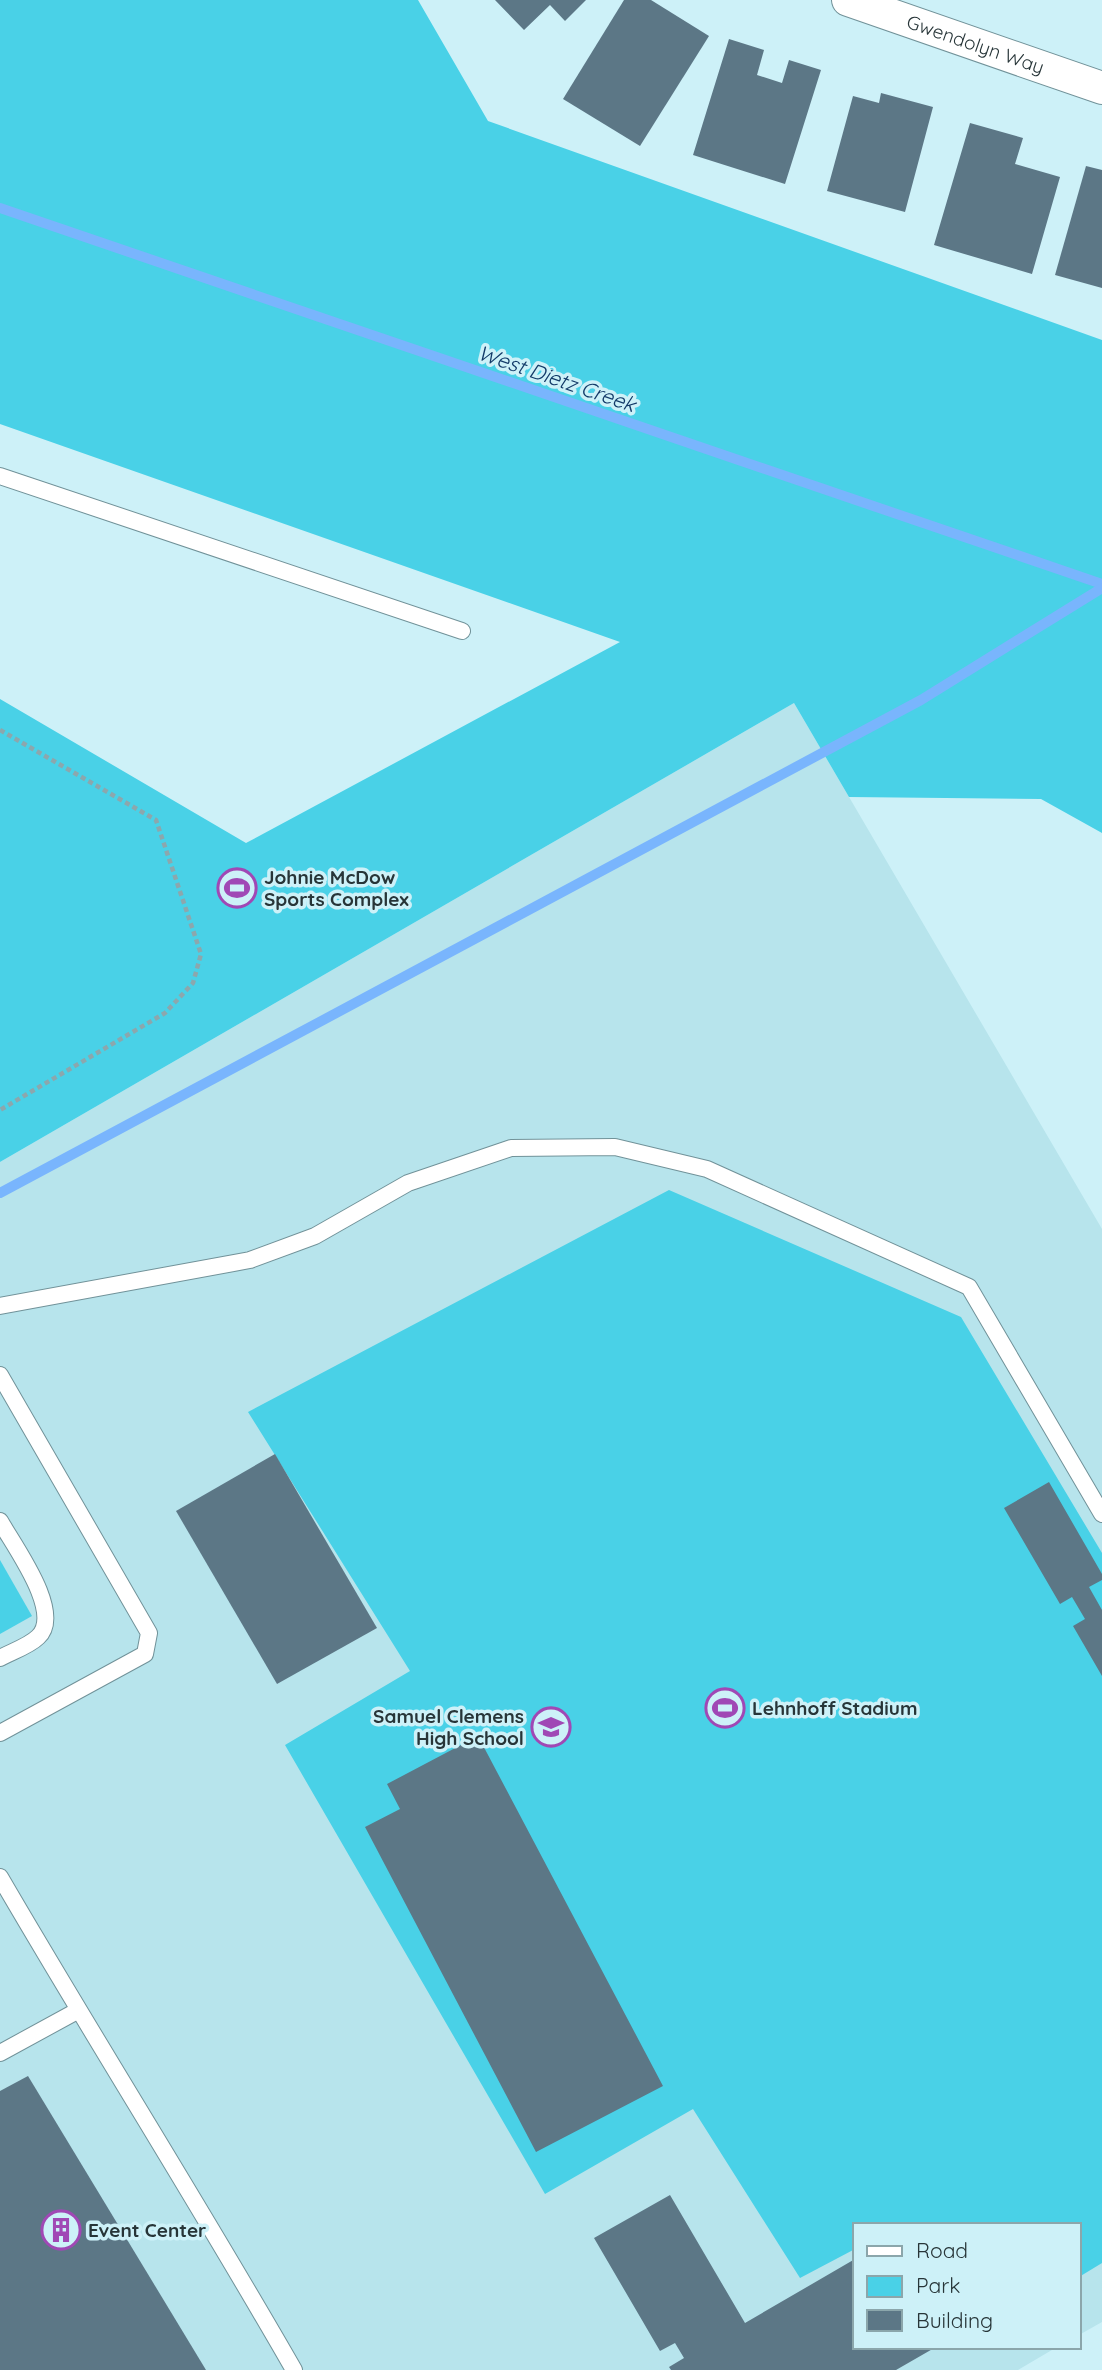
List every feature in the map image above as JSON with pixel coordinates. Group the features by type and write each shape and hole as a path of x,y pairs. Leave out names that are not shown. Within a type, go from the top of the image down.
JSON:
{"street":[{"name":"Gwendolyn Way","path":"848,0 1102,88"}],"lane":[{"path":"0,476 462,631"},
{"path":"0,1306 250,1260 315,1236 408,1183 511,1148 615,1147 707,1169 969,1287 1102,1514"},
{"path":"0,1375 149,1633 145,1654 0,1733"},
{"path":"0,1521 46,1605 47,1621 38,1637 0,1658"},
{"path":"0,1877 77,2011 183,2179 294,2370"},
{"path":"0,2053 77,2011"}],"path":[{"path":"0,730 156,820 201,954 193,983 165,1013 0,1110"}],"shaded area":[{"name":"Samuel Clemens High School","path":"794,703 1102,1229 1102,2322 1081,2334 1081,2223 853,2223 853,2349 1054,2349 1018,2370 0,2370 0,1162"}],"green space":[{"path":"0,0 418,0 488,121 1102,340 1102,833 1041,799 849,797 794,703 0,1162 0,699 246,843 620,642 0,424"},
{"name":"Lehnhoff Stadium","path":"669,1190 961,1317 1102,1553 1102,2263 1081,2276 1081,2223 853,2223 853,2250 800,2278 693,2109 545,2194 285,1745 410,1671 248,1412"},
{"path":"0,1560 32,1616 0,1634"}],"building":[{"path":"495,0 586,0 565,21 550,5 524,30"},
{"path":"624,0 651,0 709,36 640,146 563,99"},
{"path":"729,39 764,50 757,75 782,83 789,60 821,70 785,184 693,155"},
{"path":"881,93 933,107 905,212 827,191 853,96 879,103"},
{"path":"970,123 1023,138 1015,164 1060,177 1032,274 934,245"},
{"path":"1086,166 1102,170 1102,288 1055,275"},
{"path":"275,1454 377,1628 277,1684 176,1511"},
{"path":"1049,1482 1102,1574 1102,1580 1089,1587 1102,1610 1102,1676 1073,1626 1085,1619 1072,1597 1060,1604 1004,1508"},
{"path":"478,1736 663,2086 536,2152 365,1827 400,1809 387,1784"},
{"name":"Event Center","path":"28,2076 206,2370 0,2370 0,2091"},
{"path":"670,2195 745,2323 853,2260 853,2349 933,2349 896,2370 671,2370 669,2367 684,2358 675,2343 660,2351 594,2238"}],"waterway":[{"name":"West Dietz Creek","path":"0,208 1102,584"},
{"path":"0,1193 921,700 1102,588"}],"place":[{"name":"Johnie McDow Sports Complex","path":"237,888"},
{"name":"Lehnhoff Stadium","path":"725,1708"},
{"name":"Samuel Clemens High School","path":"551,1727"},
{"name":"Event Center","path":"61,2230"}]}
